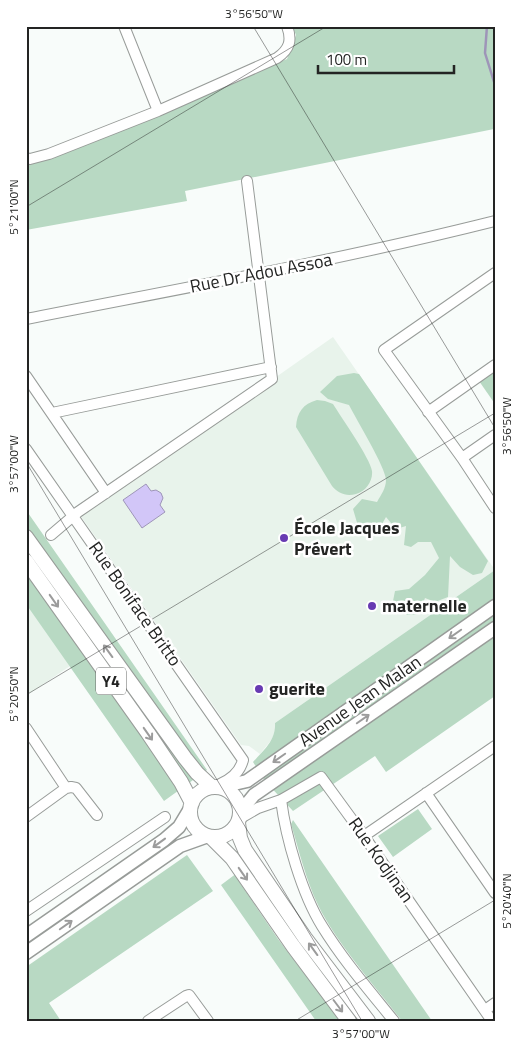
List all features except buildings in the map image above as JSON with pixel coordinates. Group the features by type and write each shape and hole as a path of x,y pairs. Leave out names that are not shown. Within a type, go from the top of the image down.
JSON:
{"highway":[{"name":"Y4","path":"26,537 185,758 197,773 216,787"},
{"name":"Y4","path":"26,561 148,733 181,782 191,805"},
{"path":"349,1021 293,946 232,858 210,837 196,829 192,822 191,805 200,792 216,787 229,790 235,796 239,803 240,838 246,850 305,938 368,1021"},
{"path":"210,837 224,836 229,833 239,818"}],"main road":[{"name":"Avenue Jean Malan","path":"216,787 247,781 495,606"},
{"name":"Avenue Jean Malan","path":"239,818 254,795 495,628"},
{"path":"26,936 164,840 179,827 191,805"},
{"path":"26,953 180,846 210,837"}],"street":[{"path":"124,26 158,111"},
{"path":"26,158 30,160 48,154 158,111 278,58 286,52 290,45 287,26"},
{"path":"51,535 106,493 272,379 247,181"},
{"name":"Rue Dr Adou Assoa","path":"26,319 404,244 495,221"},
{"path":"495,273 384,350 462,458 495,508"},
{"path":"428,412 495,365"},
{"path":"52,413 270,367"},
{"path":"26,376 106,493"},
{"path":"462,458 495,435"},
{"name":"Rue Boniface Britto","path":"26,449 243,760 233,777 216,787"},
{"path":"26,728 66,788"},
{"path":"364,836 494,747"},
{"name":"Rue Kodjinan","path":"239,818 258,808 282,800 321,777 492,1021"},
{"path":"26,817 66,788 71,787 76,788 97,815"},
{"path":"426,793 495,894"},
{"path":"282,800 284,821 302,881 313,909 329,936 394,1021"},
{"path":"26,911 165,817"},
{"path":"148,1021 189,995 208,1021"},
{"path":"485,1010 495,1003"}],"shaded area":[{"name":"École Jacques Prévert","path":"333,337 495,570 275,723 272,739 260,754 249,746 241,745 80,515"},
{"path":"146,484 151,491 156,490 161,493 163,498 160,505 165,512 142,528 123,500"},
{"path":"26,603 70,666 26,696"}],"green space":[{"path":"292,26 495,26 494,129 185,191 187,201 26,230 26,158 30,161 287,59 296,35"},
{"path":"495,370 495,404 479,381"},
{"path":"359,374 488,561 482,573 473,575 460,567 450,556 448,597 435,602 425,598 419,614 409,615 398,612 393,601 395,591 409,589 425,575 439,558 431,542 418,542 411,547 404,545 406,526 396,529 386,517 378,531 358,526 353,509 362,499 377,502 385,486 385,474 349,405 328,399 320,392 337,376"},
{"path":"317,400 333,404 370,465 372,475 370,482 360,493 346,495 332,486 296,427 299,413 304,406"},
{"path":"26,510 207,770 164,801 26,604"},
{"path":"495,570 495,696 386,772 375,756 293,811 265,781 253,762 274,735 275,723"},
{"path":"418,809 432,829 393,857 378,836"},
{"path":"293,820 432,1021 402,1021 335,935 318,905 310,886 291,824"},
{"path":"187,855 213,891 49,1003 61,1021 26,1021 26,967"},
{"path":"237,873 240,883 278,939 340,1021 316,1021 221,885"}],"waterway":[{"path":"487,26 485,53 495,85"}],"place":[{"name":"École Jacques Prévert","path":"284,538"},
{"name":"maternelle","path":"372,606"},
{"name":"guerite","path":"259,689"}]}
